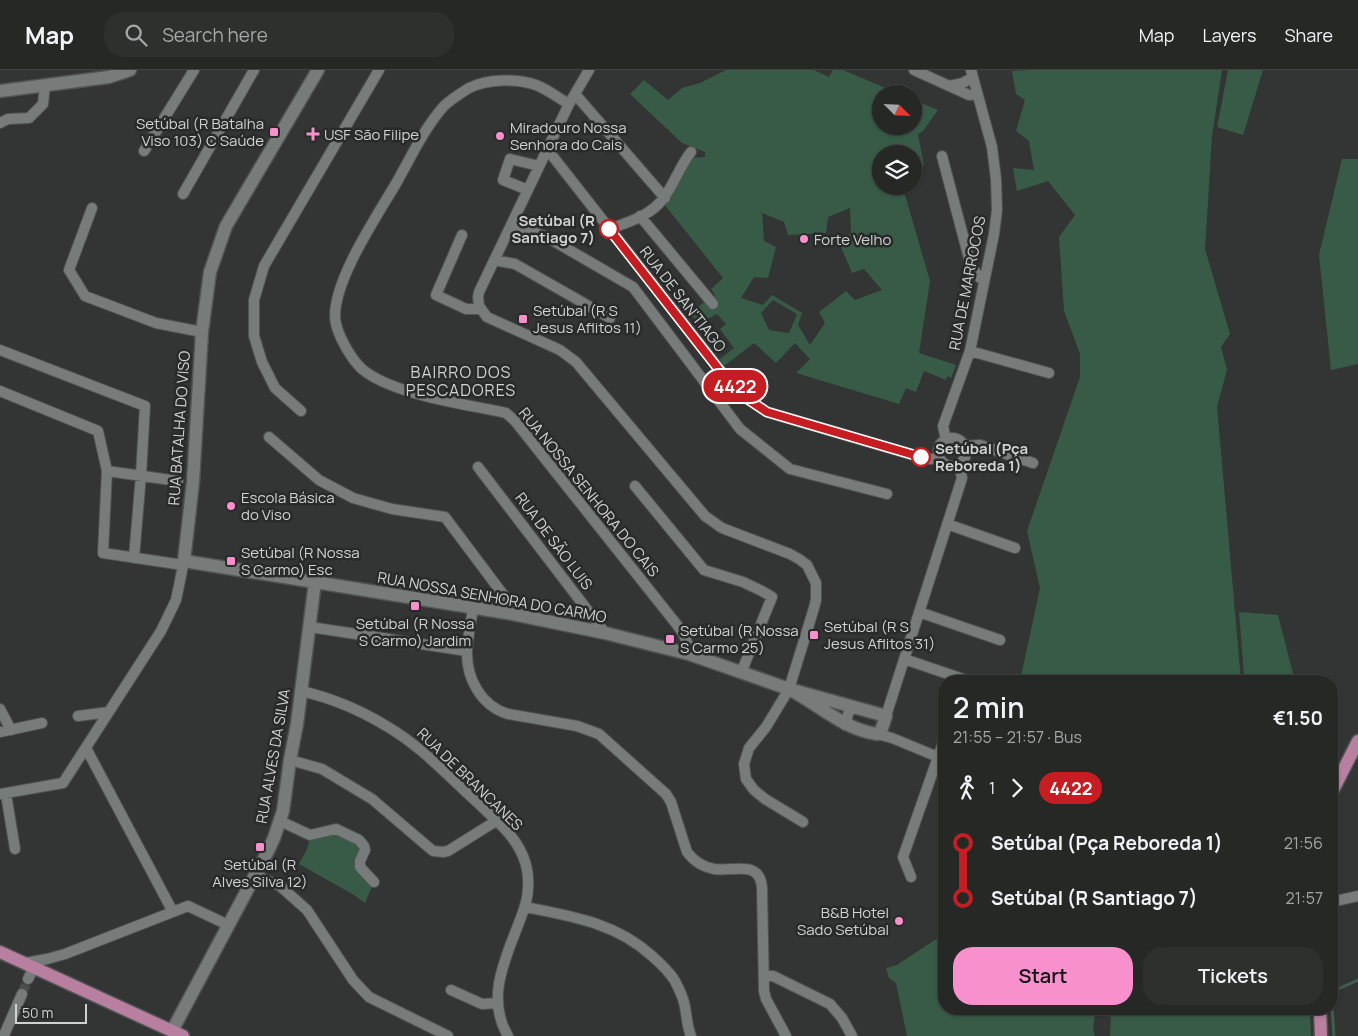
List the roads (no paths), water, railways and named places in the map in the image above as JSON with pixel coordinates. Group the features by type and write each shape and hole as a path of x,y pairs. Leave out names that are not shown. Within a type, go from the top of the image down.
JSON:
{"main road":[{"path":"1338,781 1358,742"},
{"path":"0,952 29,970 177,1034"},
{"path":"1320,1015 1321,1036"}],"street":[{"path":"0,91 109,77 130,70"},
{"path":"144,150 194,70"},
{"path":"183,194 254,70"},
{"name":"RUA BATALHA DO VISO","path":"3,794 63,782 162,631 176,600 184,563 193,482 202,332 210,272 226,226 318,70"},
{"path":"301,411 275,388 262,362 254,336 254,300 264,266 379,70"},
{"path":"589,70 568,104 494,260 478,297 480,309 491,319 560,350 576,362 705,516 722,528 790,554 807,565 816,583 816,600 789,690 766,727 749,748 744,764 746,779 754,790 803,822"},
{"path":"914,70 969,95 978,94"},
{"path":"949,86 963,83 972,74"},
{"name":"RUA DE MARROCOS","path":"946,440 943,426 970,351 979,313 997,210 992,147 972,74"},
{"name":"RUA NOSSA SENHORA DO CAIS","path":"568,104 538,86 519,81 490,82 470,88 445,105 427,129 351,262 340,289 335,317 346,348 361,368 379,381 412,393 506,413 515,420 684,635 689,644 689,654"},
{"path":"0,123 8,119 29,118 43,104 45,85"},
{"path":"575,94 665,198"},
{"name":"RUA DE SAN'TIAGO","path":"547,149 720,371 749,400 767,412 927,459 940,459"},
{"path":"609,229 640,216 665,198 681,165 691,152"},
{"path":"942,156 971,266 980,278 984,279"},
{"path":"528,190 503,180 510,159 539,166"},
{"path":"92,208 69,270 84,296 156,323 202,332"},
{"path":"640,216 714,304"},
{"path":"511,226 545,236 633,287 740,429 790,468 887,494"},
{"path":"462,235 436,295 466,309 480,309"},
{"path":"494,260 515,264 610,318"},
{"path":"0,350 144,406 141,475 134,558"},
{"path":"970,351 1049,373"},
{"path":"0,392 98,431 107,471 103,553 184,563"},
{"path":"269,437 319,480 332,488 371,504 442,516 448,519 505,597 508,613"},
{"path":"965,446 966,457 959,465 948,466 940,459 939,446 946,440 956,439 965,446 980,445 1033,462"},
{"path":"882,725 962,478 959,465"},
{"name":"RUA DE SÃO LUIS","path":"478,467 605,633"},
{"path":"107,471 178,481"},
{"path":"635,486 704,570 743,582 762,590 772,597 742,673"},
{"path":"947,524 1015,548"},
{"name":"RUA NOSSA SENHORA DO CARMO","path":"184,563 508,613 605,633 689,654 789,690"},
{"name":"RUA ALVES DA SILVA","path":"177,1034 228,925 274,838 280,821 297,724 315,582"},
{"path":"473,608 467,651 470,670 474,684 494,708 500,712 518,717 577,726 599,734 666,794 671,802 687,852 691,856 714,869 748,869 754,870 759,874 762,888 764,991 766,999 786,1036"},
{"path":"919,612 1000,640"},
{"path":"310,627 467,651"},
{"path":"904,659 949,675"},
{"path":"789,690 855,708 882,725 892,738 938,757 904,857 911,877"},
{"path":"789,690 846,725 864,732 882,725"},
{"name":"RUA DE BRANCANES","path":"301,691 356,709 402,736 496,821 519,847 528,874 528,890 525,907 501,970 497,1003 499,1014 508,1036"},
{"path":"846,725 850,711 855,708"},
{"path":"0,709 11,730"},
{"path":"78,716 109,712"},
{"path":"0,732 42,723"},
{"path":"86,748 173,912"},
{"path":"290,760 322,769 366,795 390,813 433,851 448,851 496,821"},
{"path":"3,794 15,849"},
{"path":"280,821 310,835 332,828 359,840 365,850 360,867 374,882"},
{"path":"255,874 280,886 307,910 353,980 369,997 448,1036"},
{"path":"1338,900 1358,896"},
{"path":"29,970 47,959 65,954 188,906 228,925"},
{"path":"525,907 584,919 603,925 626,936 645,949 663,965 674,980 683,999 688,1035"},
{"path":"764,976 773,976 830,1004 842,1018 852,1036"},
{"path":"451,990 482,1004 497,1003"},
{"path":"4,1035 22,994"}],"waterway":[{"path":"1338,989 1358,980"},
{"path":"1332,1015 1334,1036"}],"tunnel":[{"path":"22,994 28,979"}],"place":[{"name":"Setúbal (R Batalha Viso 103) C Saúde","path":"274,132"},
{"name":"USF São Filipe","path":"313,134"},
{"name":"Miradouro Nossa Senhora do Cais","path":"500,136"},
{"name":"Setúbal (R Santiago 7)","path":"609,229"},
{"name":"Forte Velho","path":"804,239"},
{"name":"Setúbal (R S Jesus Aflitos 11)","path":"523,319"},
{"name":"Setúbal (Pça Reboreda 1)","path":"921,457"},
{"name":"Escola Básica do Viso","path":"231,506"},
{"name":"Setúbal (R Nossa S Carmo) Esc","path":"231,561"},
{"name":"Setúbal (R Nossa S Carmo) Jardim","path":"415,606"},
{"name":"Setúbal (R S Jesus Aflitos 31)","path":"814,635"},
{"name":"Setúbal (R Nossa S Carmo 25)","path":"670,639"},
{"name":"Setúbal (R Alves Silva 12)","path":"260,847"},
{"name":"B&B Hotel Sado Setúbal","path":"899,921"}],"district":[{"name":"BAIRRO DOS PESCADORES","path":"461,381"}]}
